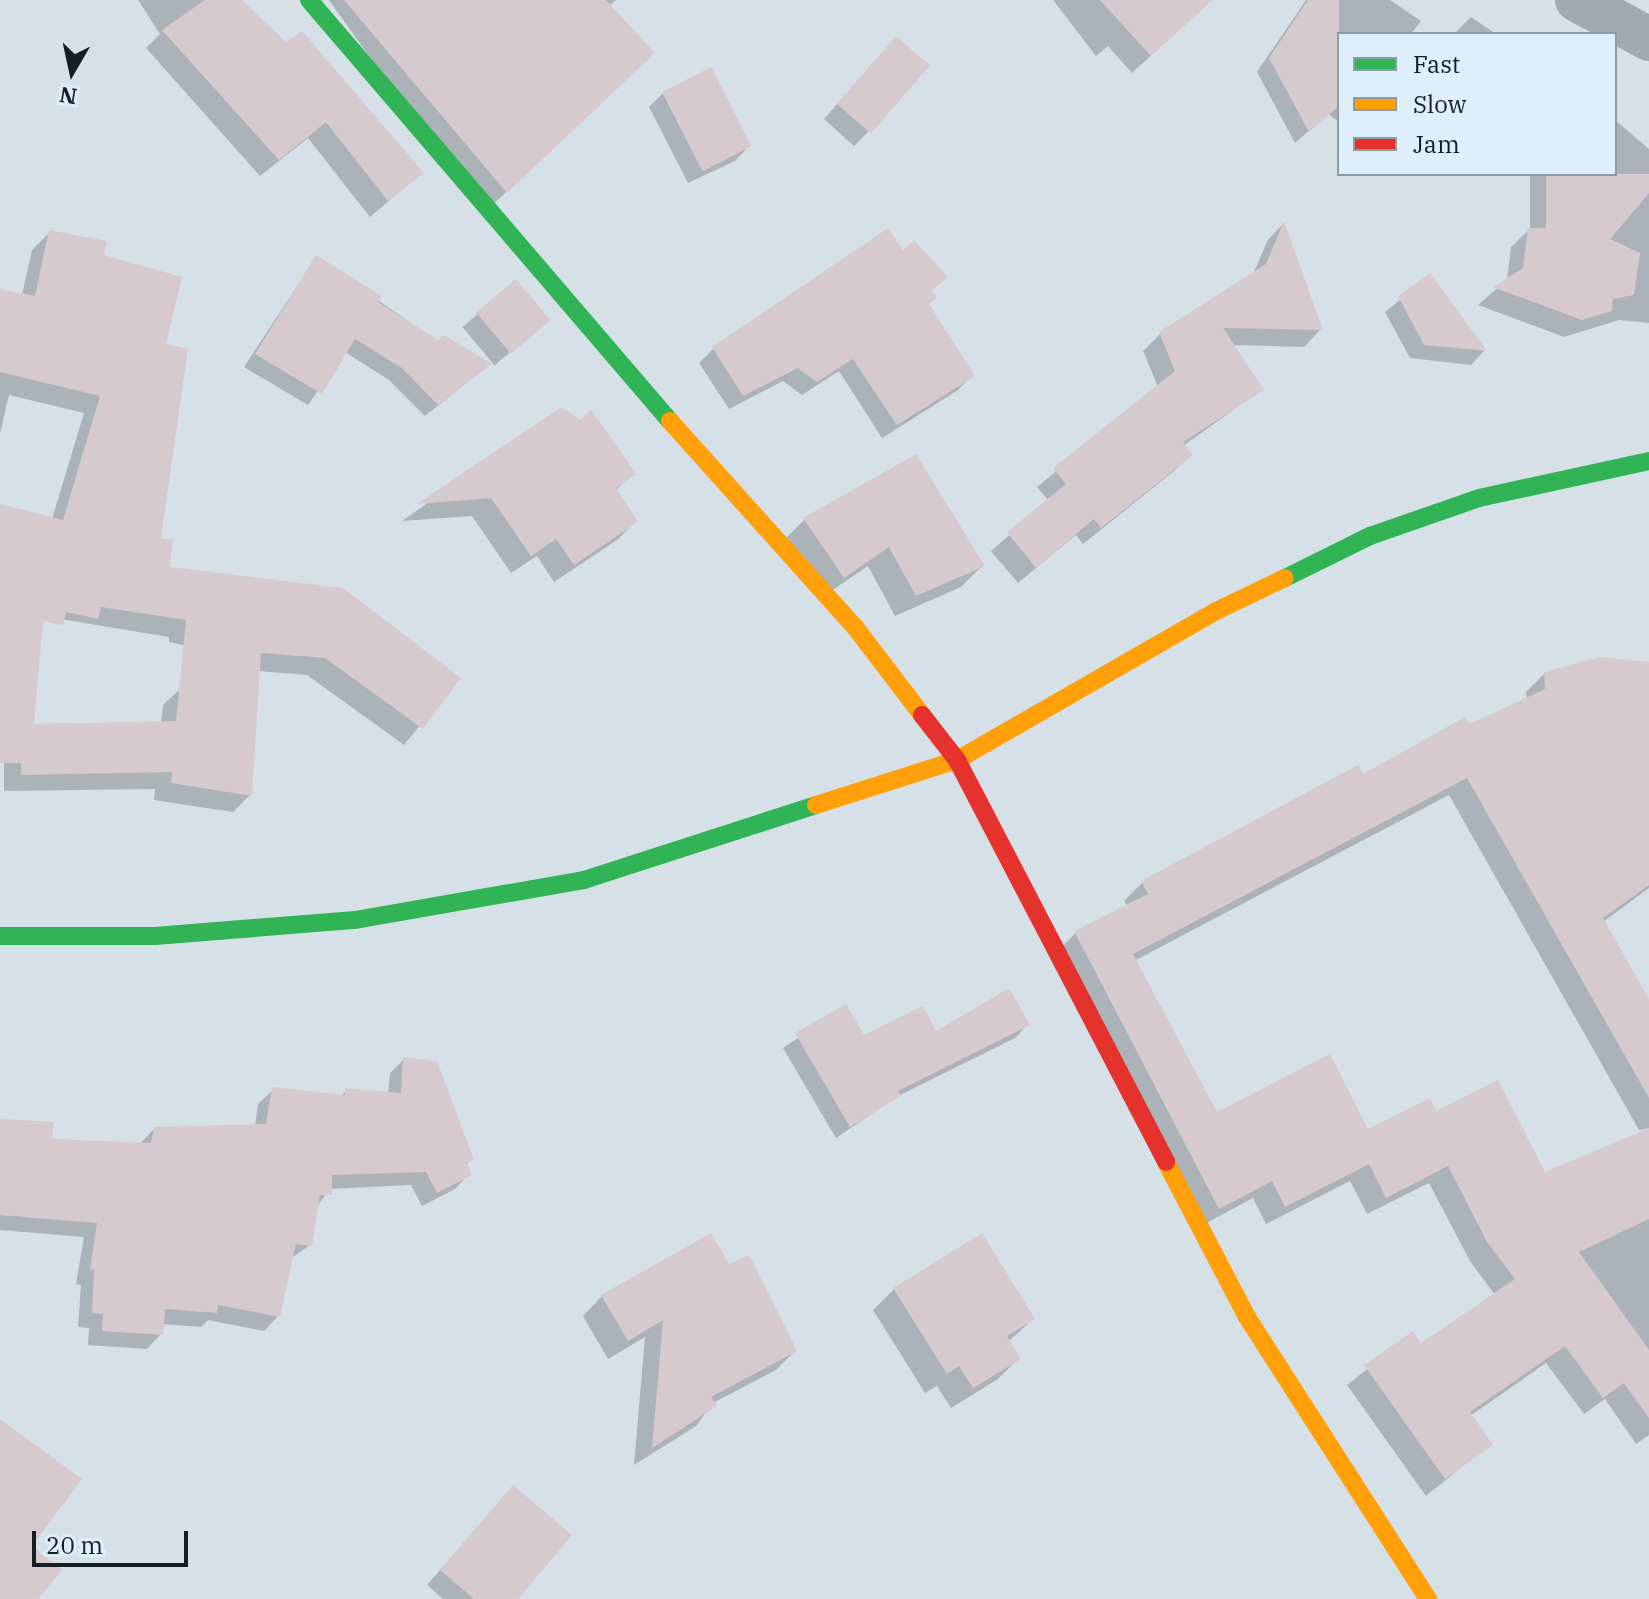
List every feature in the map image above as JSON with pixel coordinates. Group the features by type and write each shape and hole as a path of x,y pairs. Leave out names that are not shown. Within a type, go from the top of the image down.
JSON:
{"street":[{"path":"309,0 740,502 855,627 957,760 1247,1317 1428,1599"},
{"path":"1577,0 1649,39"},
{"path":"0,936 155,936 355,920 584,880 957,760 1216,611 1370,536 1479,498 1649,461"}],"building":[{"path":"205,0 242,0 286,42 302,31 424,173 388,201 326,122 279,160 162,30"},
{"path":"344,0 606,0 655,53 507,193"},
{"path":"1100,0 1213,0 1151,56"},
{"path":"1308,0 1339,0 1337,108 1309,132 1269,58"},
{"path":"896,36 930,66 871,133 837,104"},
{"path":"711,67 751,146 702,171 662,92"},
{"path":"1649,174 1649,193 1610,239 1640,253 1634,295 1613,299 1612,311 1582,320 1493,287 1523,268 1528,228 1546,228 1546,176"},
{"path":"1284,221 1323,330 1223,328 1264,390 1183,442 1193,455 1101,528 1094,519 1036,568 1007,532 1066,484 1053,468 1175,371 1159,332 1266,264"},
{"path":"888,228 903,250 914,240 948,277 932,290 937,298 929,304 975,376 897,425 853,359 817,382 798,368 743,396 712,347"},
{"path":"49,230 107,241 104,255 182,277 166,344 188,349 161,538 173,540 170,567 343,588 461,678 423,729 325,658 261,653 252,796 171,783 172,772 21,775 21,763 0,763 0,504 63,520 100,396 0,372 0,289 35,296","holes":["101,607 186,620 176,721 34,724 43,621 63,625 66,612 98,619"]},
{"path":"316,255 382,296 378,302 438,340 444,335 492,364 438,405 402,368 355,339 322,394 255,354"},
{"path":"1430,273 1487,351 1424,345 1398,296"},
{"path":"516,279 551,320 511,354 476,312"},
{"path":"561,407 581,420 591,409 636,474 616,488 638,522 574,565 556,539 531,556 491,498 417,504"},
{"path":"916,454 985,566 916,596 889,547 844,578 803,518"},
{"path":"1600,657 1649,662 1649,885 1603,918 1649,999 1649,1098 1467,778 1133,954 1217,1112 1330,1054 1368,1129 1430,1098 1436,1111 1498,1080 1545,1172 1649,1128 1649,1219 1579,1252 1649,1350 1649,1418 1624,1383 1603,1398 1565,1346 1470,1412 1493,1445 1445,1479 1364,1365 1413,1331 1421,1343 1515,1279 1487,1242 1448,1166 1386,1198 1369,1164 1285,1207 1272,1181 1219,1209 1074,931 1148,894 1141,881 1358,765 1363,774 1465,717 1470,724 1545,689 1544,672"},
{"path":"1009,988 1030,1025 898,1091 901,1096 850,1127 795,1033 846,1004 864,1035 923,1006 936,1031"},
{"path":"403,1057 437,1061 474,1160 466,1163 472,1175 437,1193 426,1172 332,1175 332,1195 320,1195 312,1246 296,1244 280,1317 218,1305 217,1313 165,1309 163,1335 102,1331 103,1314 92,1313 94,1270 90,1270 97,1223 0,1215 0,1119 54,1122 52,1139 151,1143 154,1127 266,1124 272,1087 345,1095 345,1088 401,1093"},
{"path":"711,1233 729,1264 749,1255 797,1351 711,1397 717,1406 652,1448 663,1320 628,1341 601,1295"},
{"path":"982,1233 1035,1319 1007,1336 1021,1359 973,1388 959,1366 947,1374 893,1288"},
{"path":"0,1419 82,1479 32,1546 62,1570 38,1599 0,1599"},
{"path":"513,1485 572,1535 518,1599 474,1599 440,1570"}],"traffic: fast":[{"path":"309,0 670,421"},
{"path":"1285,578 1370,536 1479,498 1649,461"},
{"path":"0,936 155,936 355,920 584,880 816,805"}],"traffic: slow":[{"path":"670,421 855,627 922,715"},
{"path":"816,805 957,760 1216,611 1285,578"},
{"path":"1166,1162 1247,1317 1428,1599"}],"traffic: jam":[{"path":"922,715 957,760 1166,1162"}]}
